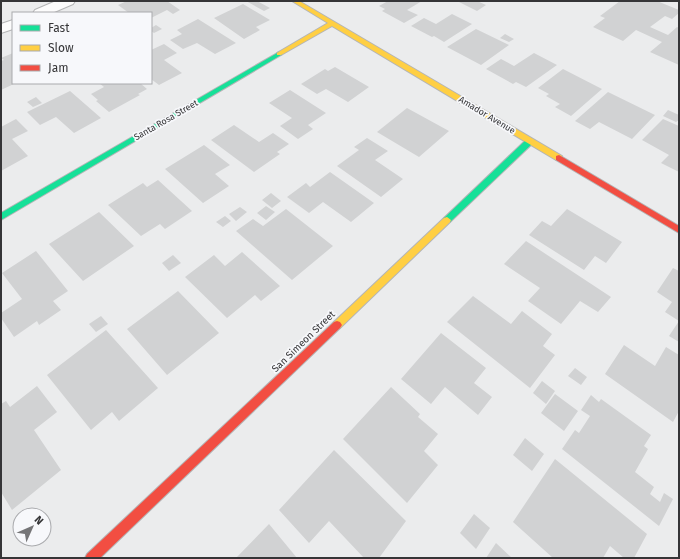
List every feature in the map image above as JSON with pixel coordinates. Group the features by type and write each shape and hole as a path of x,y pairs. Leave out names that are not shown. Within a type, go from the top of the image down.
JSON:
{"street":[{"path":"42,12 68,1"},
{"name":"Amador Avenue","path":"295,1 679,230"},
{"name":"Santa Rosa Street","path":"1,217 332,23"},
{"path":"1,29 12,24"},
{"name":"San Simeon Street","path":"92,558 530,141"}],"building":[{"path":"127,1 167,1 180,10 173,14 167,10 152,18 152,12 128,12 118,5"},
{"path":"246,1 257,1 270,8 264,11"},
{"path":"388,1 422,1 407,10 418,15 404,23 382,11 385,9 379,6"},
{"path":"457,1 477,1 486,5 477,11"},
{"path":"620,1 657,1 679,10 679,13 672,19 665,16 650,27 668,35 677,27 679,28 679,65 650,52 662,42 636,30 623,41 593,27 605,18 600,16"},
{"path":"243,4 270,20 256,27 260,30 244,39 214,18"},
{"path":"452,14 472,24 444,42 411,26 424,18 436,24"},
{"path":"198,19 236,43 215,54 197,43 183,49 170,40 182,34 177,30"},
{"path":"156,25 162,29 154,33 152,32 152,27"},
{"path":"476,29 509,45 481,65 447,47"},
{"path":"505,34 514,39 509,42 500,38"},
{"path":"164,44 177,53 164,60 182,73 159,85 152,80 152,50"},
{"path":"12,53 12,84 14,84 1,90 1,61 4,60 1,58"},
{"path":"534,53 557,65 526,87 516,82 513,84 486,69 501,59 514,66"},
{"path":"335,67 369,87 348,102 326,89 317,94 301,84 325,69 328,71"},
{"path":"563,69 602,89 571,116 555,107 560,104 546,96 549,94 538,88"},
{"path":"100,84 141,84 147,89 138,94 140,95 109,112 96,101 98,100 91,94 104,87"},
{"path":"290,90 326,113 308,125 313,129 298,139 280,126 292,118 269,103"},
{"path":"70,91 101,118 74,133 56,117 40,125 27,112"},
{"path":"608,92 655,115 632,139 599,122 590,129 575,121"},
{"path":"36,97 42,103 33,107 27,102"},
{"path":"407,108 449,131 419,157 377,132"},
{"path":"668,110 679,115 679,120 676,122 663,116"},
{"path":"16,119 28,131 12,139 28,156 1,171 1,127"},
{"path":"663,119 679,126 679,172 661,163 669,155 642,140"},
{"path":"234,125 259,142 273,133 289,144 277,152 280,154 254,172 211,140"},
{"path":"367,138 388,151 375,160 403,179 381,197 337,166 359,150 354,147"},
{"path":"204,145 230,165 215,174 229,186 203,203 165,169"},
{"path":"330,172 374,203 351,222 323,202 309,213 287,197 306,183 310,187"},
{"path":"158,180 192,211 165,229 160,224 141,236 108,205 143,183 147,187"},
{"path":"271,193 281,201 272,208 262,200"},
{"path":"266,206 275,212 266,220 257,213"},
{"path":"240,207 247,212 236,221 229,214"},
{"path":"286,209 333,246 292,280 236,231 253,219 263,226"},
{"path":"567,209 622,242 606,263 595,256 584,270 529,235 542,221 551,226"},
{"path":"99,212 134,246 83,281 49,244"},
{"path":"225,216 231,221 223,227 216,222"},
{"path":"526,241 611,297 598,312 580,301 561,324 528,301 540,288 504,264"},
{"path":"36,251 68,291 53,301 61,310 39,325 37,321 14,337 1,318 1,313 22,299 2,273"},
{"path":"242,252 280,286 261,301 255,295 227,318 185,277 214,255 225,266"},
{"path":"173,255 181,263 169,271 162,263"},
{"path":"673,268 679,271 679,321 665,312 672,302 657,292"},
{"path":"178,291 219,333 167,375 127,329"},
{"path":"473,296 511,324 522,311 552,334 543,346 555,355 530,388 447,322"},
{"path":"101,316 108,324 96,332 89,324"},
{"path":"679,321 679,342 669,336"},
{"path":"106,330 158,388 119,421 112,412 91,430 47,375"},
{"path":"441,333 486,368 474,383 492,397 478,415 445,387 431,404 401,379"},
{"path":"624,345 655,366 666,347 679,355 679,411 673,422 605,374"},
{"path":"575,368 587,377 581,385 568,376"},
{"path":"542,381 555,391 546,404 533,393"},
{"path":"37,386 57,412 34,430 61,470 16,507 12,507 12,510 1,492 1,404 6,401 10,407"},
{"path":"391,387 420,414 418,417 438,434 424,451 438,465 407,503 343,439"},
{"path":"555,394 578,411 564,431 541,413"},
{"path":"591,395 599,402 601,399 651,435 644,446 648,449 635,472 654,487 650,494 660,502 664,493 673,499 659,526 562,449 575,430 579,433 590,416 581,410"},
{"path":"525,438 544,454 532,471 513,455"},
{"path":"334,450 406,521 379,558 364,558 329,521 309,543 279,510"},
{"path":"555,459 647,534 634,558 624,558 610,546 603,558 553,558 513,522"},
{"path":"474,514 490,528 476,549 460,533"},
{"path":"269,524 297,558 236,558"},
{"path":"496,543 512,558 486,558"}],"traffic: fast":[{"path":"1,217 279,54"},
{"path":"447,220 530,141"}],"traffic: slow":[{"path":"295,1 559,158"},
{"path":"279,54 332,23"},
{"path":"337,325 447,220"}],"traffic: jam":[{"path":"559,158 679,230"},
{"path":"91,558 337,325"}]}
